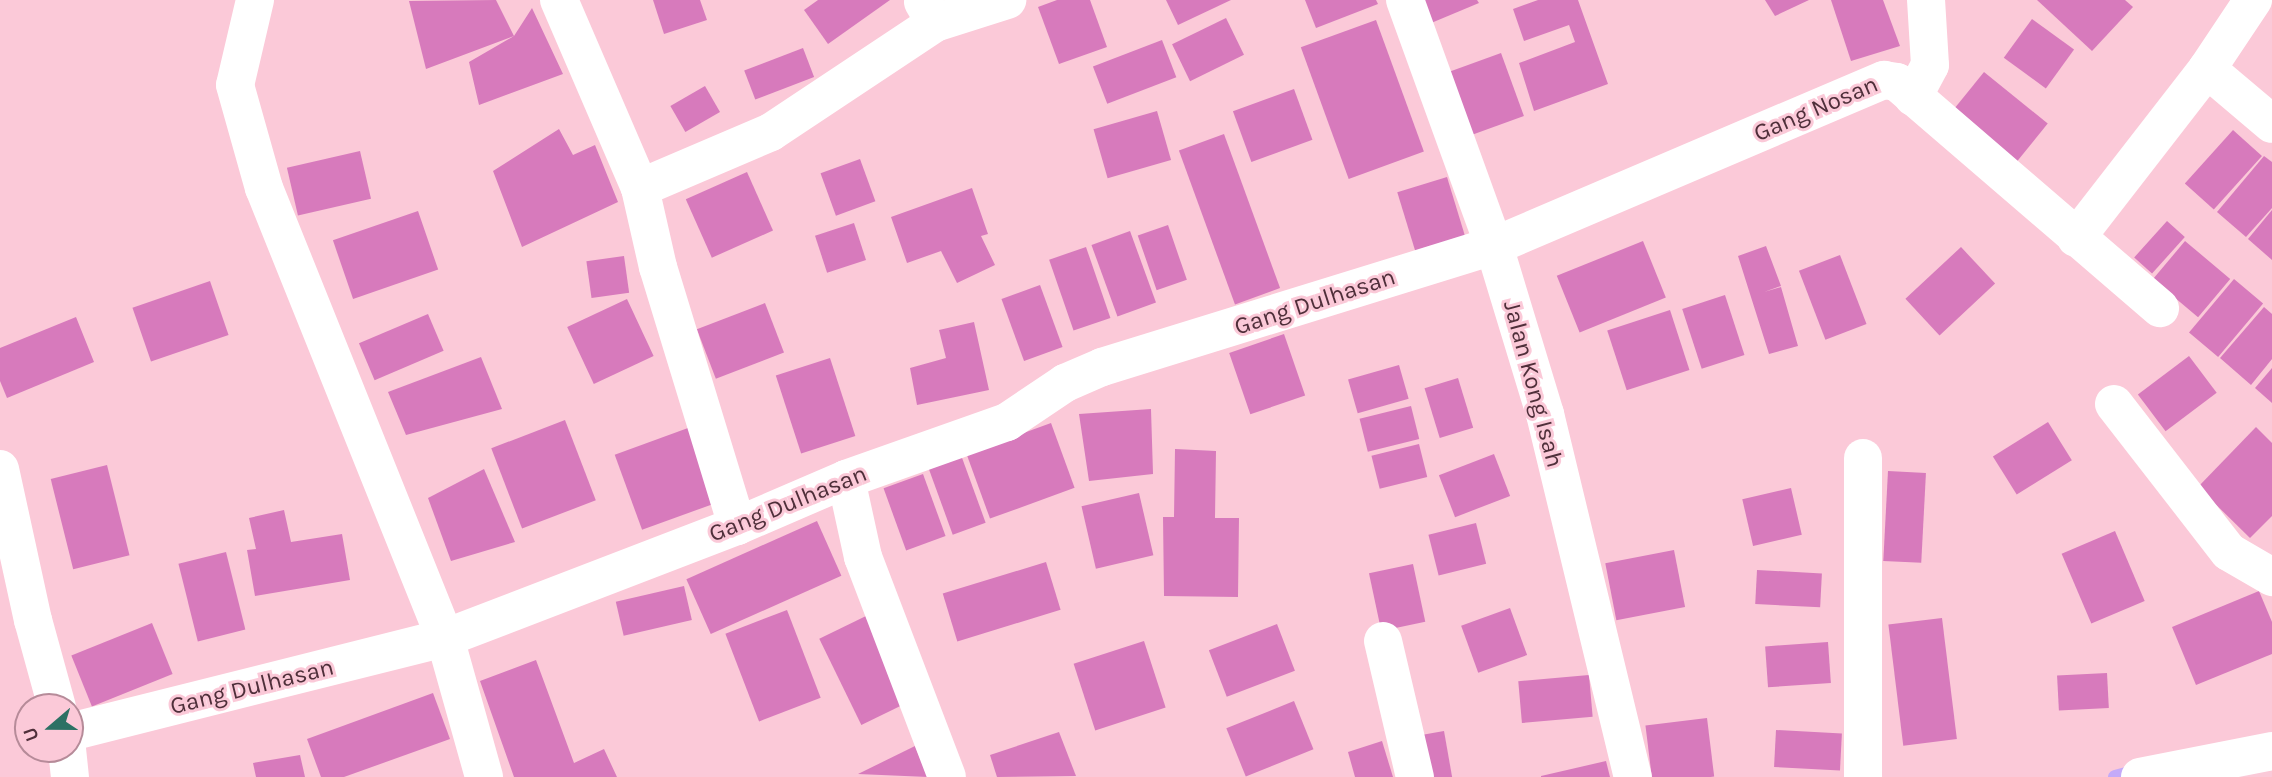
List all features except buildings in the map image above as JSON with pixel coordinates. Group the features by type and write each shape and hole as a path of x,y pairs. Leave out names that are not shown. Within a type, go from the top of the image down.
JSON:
{"street":[{"path":"255,0 235,85 264,188 445,638 484,777"},
{"path":"559,0 640,188 658,267 737,526"},
{"path":"640,188 771,132 928,11 1007,0"},
{"name":"Jalan Kong Isah","path":"1405,0 1494,246 1545,414 1633,777"},
{"path":"1913,97 1930,65 1926,0"},
{"path":"2076,238 2207,69 2253,0"},
{"path":"2207,69 2272,124"},
{"name":"Gang Nosan","path":"1494,246 1884,80 1897,82 2160,308"},
{"name":"Gang Dulhasan","path":"84,728 445,638 737,526 846,479 1007,422 1065,383 1102,367 1494,246"},
{"path":"2114,404 2229,552 2272,577"},
{"path":"1863,458 1863,777"},
{"path":"0,469 33,620 53,693"},
{"path":"846,479 863,557 947,777"},
{"path":"1383,641 1415,777"},
{"path":"2140,777 2272,751"}],"waterway":[{"path":"2115,777 2138,771"}]}
